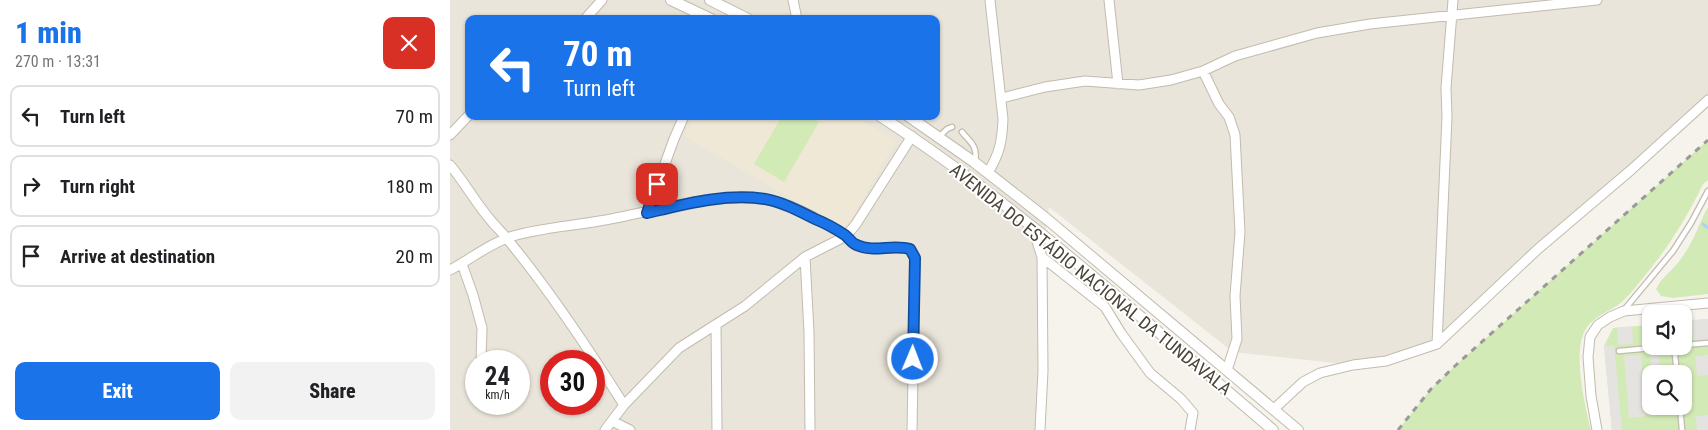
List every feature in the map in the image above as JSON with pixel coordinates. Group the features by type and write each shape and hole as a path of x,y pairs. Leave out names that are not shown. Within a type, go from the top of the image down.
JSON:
{"street":[{"path":"589,15 602,0"},
{"path":"672,0 702,15"},
{"path":"710,0 740,15"},
{"path":"793,0 796,15"},
{"path":"988,173 999,154 1002,137 1002,98 990,0"},
{"path":"1110,0 1118,84"},
{"path":"1437,344 1447,116 1446,88 1453,0"},
{"path":"1002,98 1045,87 1085,81 1139,85 1171,80 1204,71 1235,56 1317,33 1370,24 1597,0"},
{"path":"1204,71 1220,104 1229,116 1235,136 1240,232 1235,296 1237,339 1227,370"},
{"path":"1274,409 1303,382 1320,372 1386,361 1437,344 1538,249 1631,170 1708,100"},
{"path":"450,135 465,119"},
{"path":"647,213 682,120"},
{"name":"AVENIDA DO ESTÁDIO NACIONAL DA TUNDAVALA","path":"886,120 969,177 1032,226 1273,430"},
{"name":"AVENIDA DO ESTÁDIO NACIONAL DA TUNDAVALA","path":"914,120 974,162 1048,220 1298,430"},
{"path":"605,430 624,405 679,348 745,306 805,258 846,236 856,224 912,136"},
{"path":"450,165 463,180 492,222 507,238 545,288 624,405"},
{"path":"450,270 507,238 528,232 731,197 765,199 791,207 846,236 856,245 874,248 900,246 910,249 915,258 912,430"},
{"path":"1032,226 1042,257 1043,371 1040,430"},
{"path":"1042,257 1105,307 1150,373 1181,399 1193,413 1190,430"},
{"path":"805,258 810,332 810,430"},
{"path":"462,264 482,328 481,350"},
{"path":"1692,306 1708,303"},
{"path":"1597,430 1591,396 1588,357 1590,337 1598,325 1610,317 1624,311 1642,311"},
{"path":"716,325 717,430"},
{"path":"612,421 630,430"}],"lane":[{"path":"939,138 952,127"},
{"path":"962,132 975,148 974,162"},
{"path":"1624,311 1673,251 1692,223 1708,191"},
{"path":"1692,344 1708,343"},
{"path":"1619,351 1642,349"},
{"path":"1681,415 1682,430"}],"shaded area":[{"path":"450,0 1708,0 1708,100 1437,344 1353,365 1233,352 1049,207 1042,257 1040,430 450,430"},
{"path":"693,120 861,120 896,141 845,230 684,136"},
{"path":"1708,319 1708,339 1693,340 1692,320"},
{"path":"1632,326 1633,344 1618,345 1617,328"},
{"path":"1614,345 1622,430 1612,430 1604,346"},
{"path":"1641,355 1642,415 1646,416 1629,418 1624,356"},
{"path":"1650,355 1659,355 1660,365 1651,365"},
{"path":"1708,355 1708,375 1697,376 1695,356"},
{"path":"1708,415 1708,430 1697,430 1696,416"}],"green space":[{"path":"780,120 816,120 819,122 784,182 754,164"},
{"path":"1708,140 1708,180 1703,184 1676,233 1652,267 1628,296 1621,303 1596,318 1586,328 1583,335 1580,369 1583,395 1591,430 1398,430 1431,389 1456,365"},
{"path":"1708,207 1708,294 1673,298 1661,296 1656,289 1687,250"},
{"path":"1708,319 1708,430 1612,430 1604,346 1613,328 1642,326 1642,355 1692,355 1692,320"}],"waterway":[{"path":"1703,224 1708,228"}],"railway":[{"path":"1398,430 1431,389 1456,365 1708,140"}],"route":[{"path":"657,184 647,213 731,197 765,199 791,207 817,219 846,236 856,245 874,248 900,246 910,249 915,258 913,359"}]}
